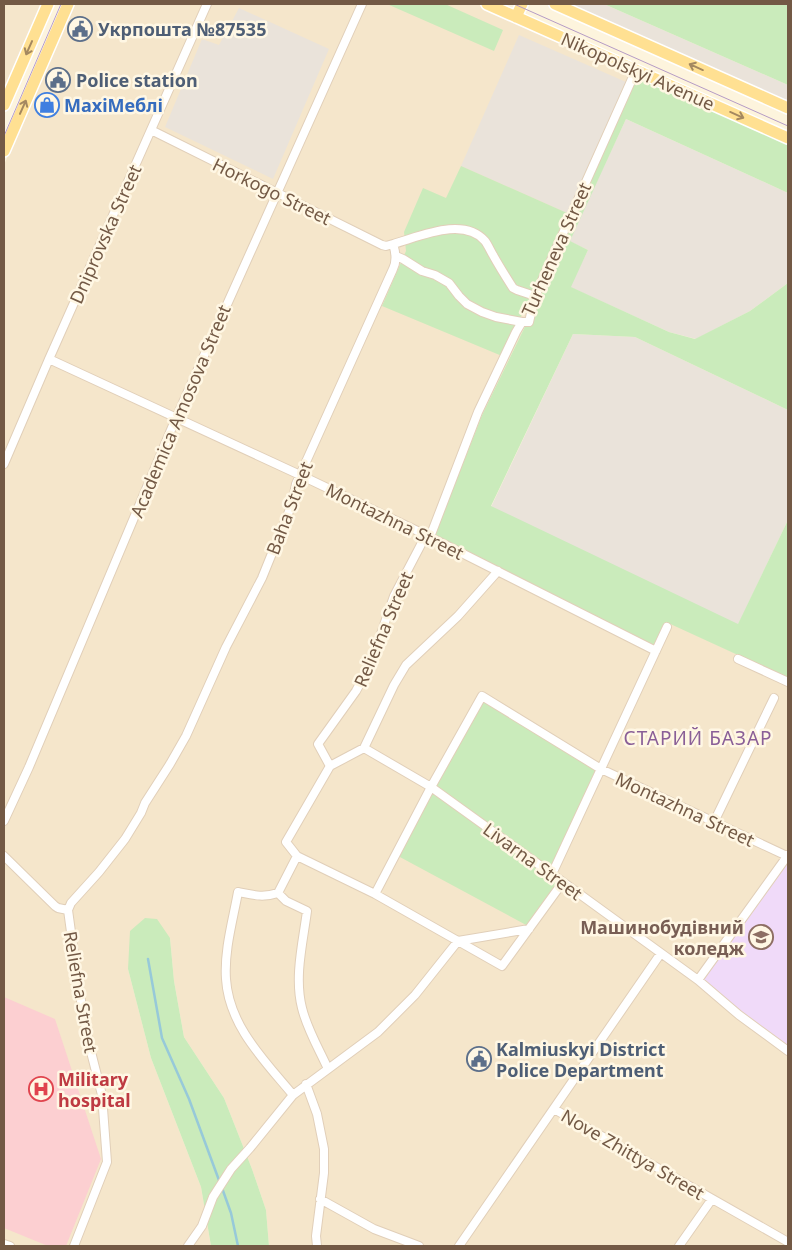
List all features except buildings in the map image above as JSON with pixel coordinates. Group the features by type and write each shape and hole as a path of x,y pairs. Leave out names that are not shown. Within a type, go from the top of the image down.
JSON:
{"main road":[{"path":"4,105 48,4"},
{"path":"4,151 68,4"},
{"name":"Nikopolskyi Avenue","path":"487,4 788,138"},
{"path":"516,17 522,4"},
{"name":"Nikopolskyi Avenue","path":"555,4 788,108"}],"street":[{"name":"Dniprovska Street","path":"4,464 207,4"},
{"name":"Academica Amosova Street","path":"4,821 29,767 176,418 362,4"},
{"name":"Turheneva Street","path":"428,536 478,412 516,332 522,322 529,322 535,296 636,70"},
{"name":"Horkogo Street","path":"152,130 382,245 393,244"},
{"path":"522,322 496,317 467,304 449,283 435,275 422,271 396,256 393,244 436,232 457,229 467,230 484,241 513,288 535,296"},
{"name":"Baha Street","path":"68,910 71,903 125,839 186,736 226,647 262,578 292,504 294,489 396,263 396,256"},
{"name":"Montazhna Street","path":"49,359 428,536 656,651"},
{"name":"Reliefna Street","path":"330,766 318,744 356,691 371,663 394,596 428,536"},
{"name":"Reliefna Street","path":"364,748 394,685 406,665 458,616 498,571"},
{"path":"552,874 667,626"},
{"path":"738,659 788,682"},
{"name":"Montazhna Street","path":"431,788 482,696 601,769 788,855"},
{"path":"714,822 774,698"},
{"path":"364,748 330,766 286,842 297,856 375,894 502,966 563,882"},
{"name":"Livarna Street","path":"364,748 431,788 552,874 698,980 739,1016 788,1051"},
{"path":"375,894 431,788"},
{"path":"698,980 788,855"},
{"path":"4,856 58,908 68,910"},
{"path":"293,1095 250,1043 236,1020 229,1000 226,978 227,951 238,892 257,896 268,896 278,893 297,856"},
{"path":"278,893 286,901 307,911 300,959 299,987 302,1008 309,1030 328,1068"},
{"name":"Reliefna Street","path":"68,910 76,976 90,1048 102,1095 107,1162 74,1246"},
{"path":"188,1246 202,1226 213,1197 230,1169 250,1148 293,1095 378,1032 415,995 458,941 529,929"},
{"path":"459,1246 661,953"},
{"path":"306,1084 317,1114 324,1149 324,1173 316,1236 317,1246"},
{"name":"Nove Zhittya Street","path":"554,1109 788,1242"},
{"path":"320,1199 374,1229 419,1246"},
{"name":"Nove Zhittya Street","path":"678,1246 712,1199"},
{"path":"4,1244 10,1246"}],"shaded area":[{"path":"4,4 42,4 4,91"},
{"path":"74,4 478,4 638,75 536,304 482,415 435,535 654,646 666,621 788,678 788,1246 269,1246 266,1210 224,1098 184,1037 174,981 170,938 128,969 151,1058 201,1187 211,1246 4,1246 4,165"},
{"path":"564,4 604,4 788,85 788,101"},
{"path":"239,8 329,49 273,179 165,127 202,39 219,45"},
{"path":"519,35 626,82 567,213 461,166"},
{"path":"626,119 788,193 788,283 750,311 696,339 669,332 570,287 588,250 569,241"},
{"path":"573,334 635,337 788,410 788,520 738,625 491,507"},
{"name":"Машинобудівний коледж","path":"788,862 788,1046 703,980"},
{"name":"Military hospital","path":"4,997 55,1019 101,1159 66,1246 48,1246 4,1228"}],"green space":[{"path":"387,4 445,4 503,30 494,51"},
{"path":"604,4 788,4 788,85"},
{"path":"638,75 788,142 788,193 626,119 570,241 588,250 571,287 669,332 695,339 750,311 788,283 788,410 635,337 573,334 491,506 738,624 788,520 788,678 666,622 654,646 435,535 482,415 536,304"},
{"path":"461,166 567,213 532,294 502,356 382,306 406,251 404,232 423,188 446,198"},
{"path":"483,699 598,770 551,871 434,787"},
{"path":"432,791 560,882 528,926 398,856"},
{"path":"145,918 157,919 170,938 174,981 184,1037 224,1098 266,1210 269,1246 211,1246 201,1187 151,1058 128,969 130,931"}],"waterway":[{"path":"148,959 162,1038 189,1099 220,1183"},
{"path":"222,1188 231,1213 238,1246"}],"tram line":[{"path":"4,136 61,4"},
{"path":"514,4 788,126"}],"place":[{"name":"Укрпошта №87535","path":"80,29"},
{"name":"Police station","path":"58,80"},
{"name":"MaxiМеблі","path":"47,105"},
{"name":"Машинобудівний коледж","path":"761,937"},
{"name":"Kalmiuskyi District Police Department","path":"479,1059"},
{"name":"Military hospital","path":"41,1089"}],"district":[{"name":"СТАРИЙ БАЗАР","path":"698,738"}]}
